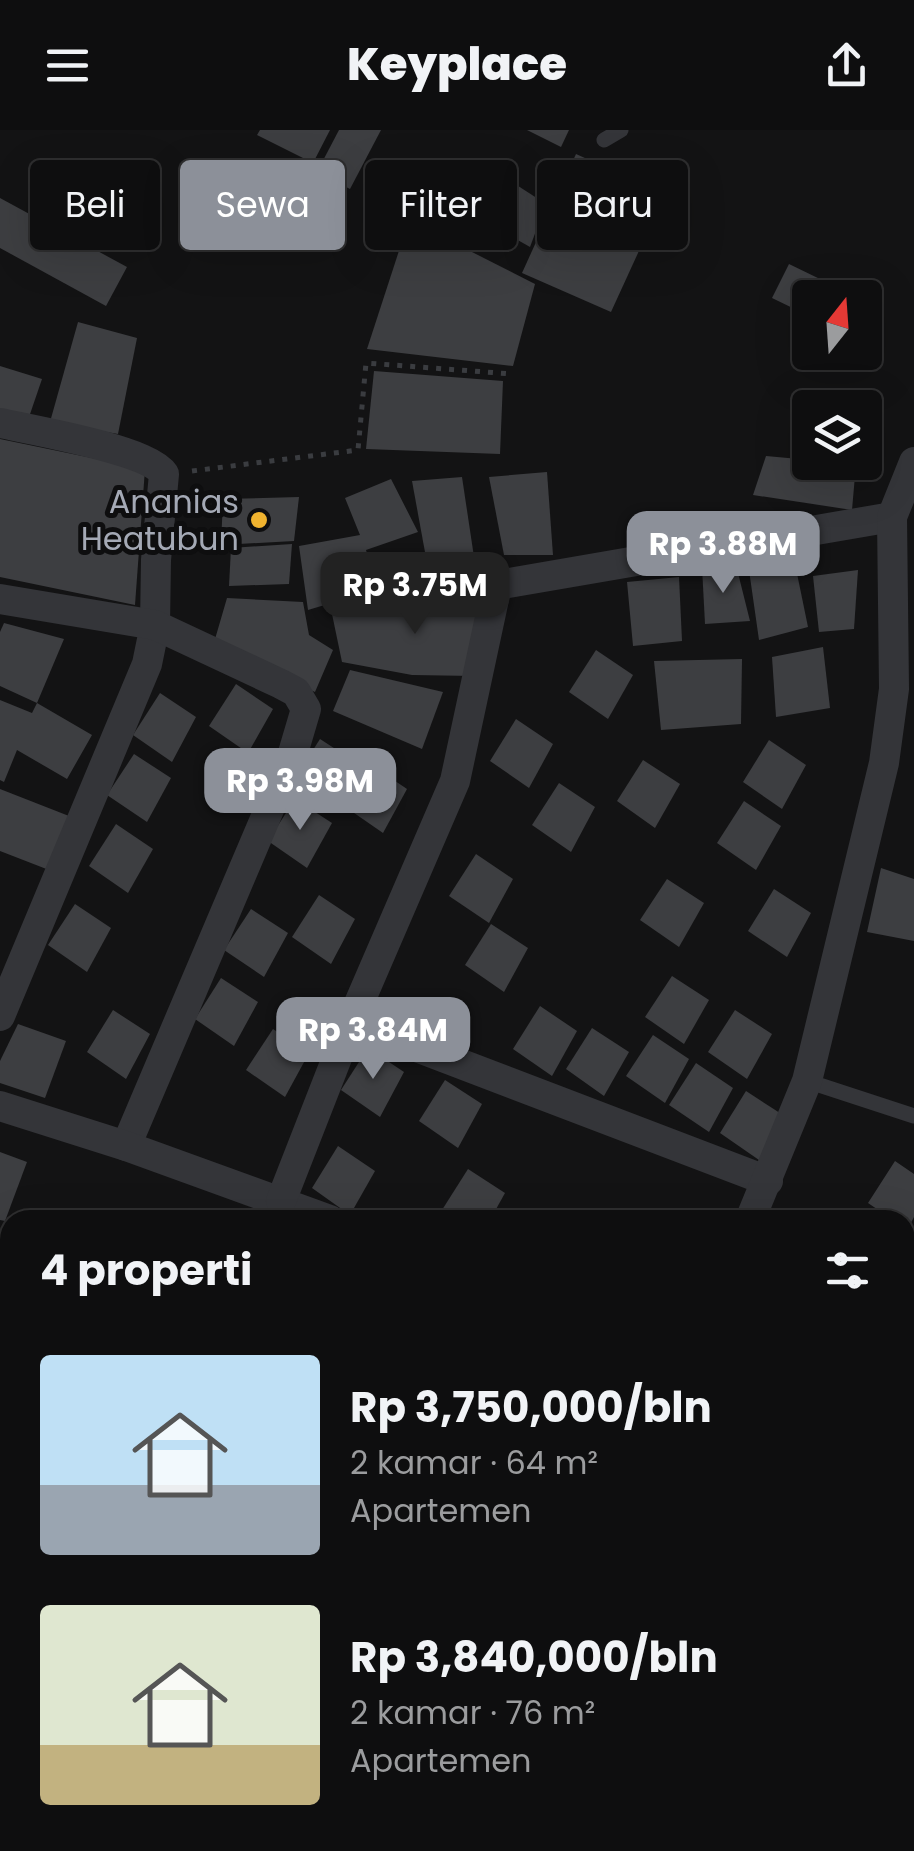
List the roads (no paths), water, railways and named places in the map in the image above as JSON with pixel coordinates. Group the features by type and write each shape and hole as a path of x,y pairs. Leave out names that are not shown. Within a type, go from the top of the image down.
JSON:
{"street":[{"path":"0,423 134,455 149,460 164,474 156,560 156,625 148,664 0,1016"},
{"path":"755,1210 807,1081 890,726 894,689 892,518 914,462"},
{"path":"460,588 892,518"},
{"path":"281,1201 351,1022 454,781 496,585"},
{"path":"2,605 156,625 296,692 306,709 293,753 126,1146"},
{"path":"351,1022 768,1181"},
{"path":"0,1106 304,1210"}],"lane":[{"path":"604,140 621,130"},
{"path":"807,1081 914,1116"}],"place":[{"name":"Ananias Heatubun","path":"259,520"}]}
